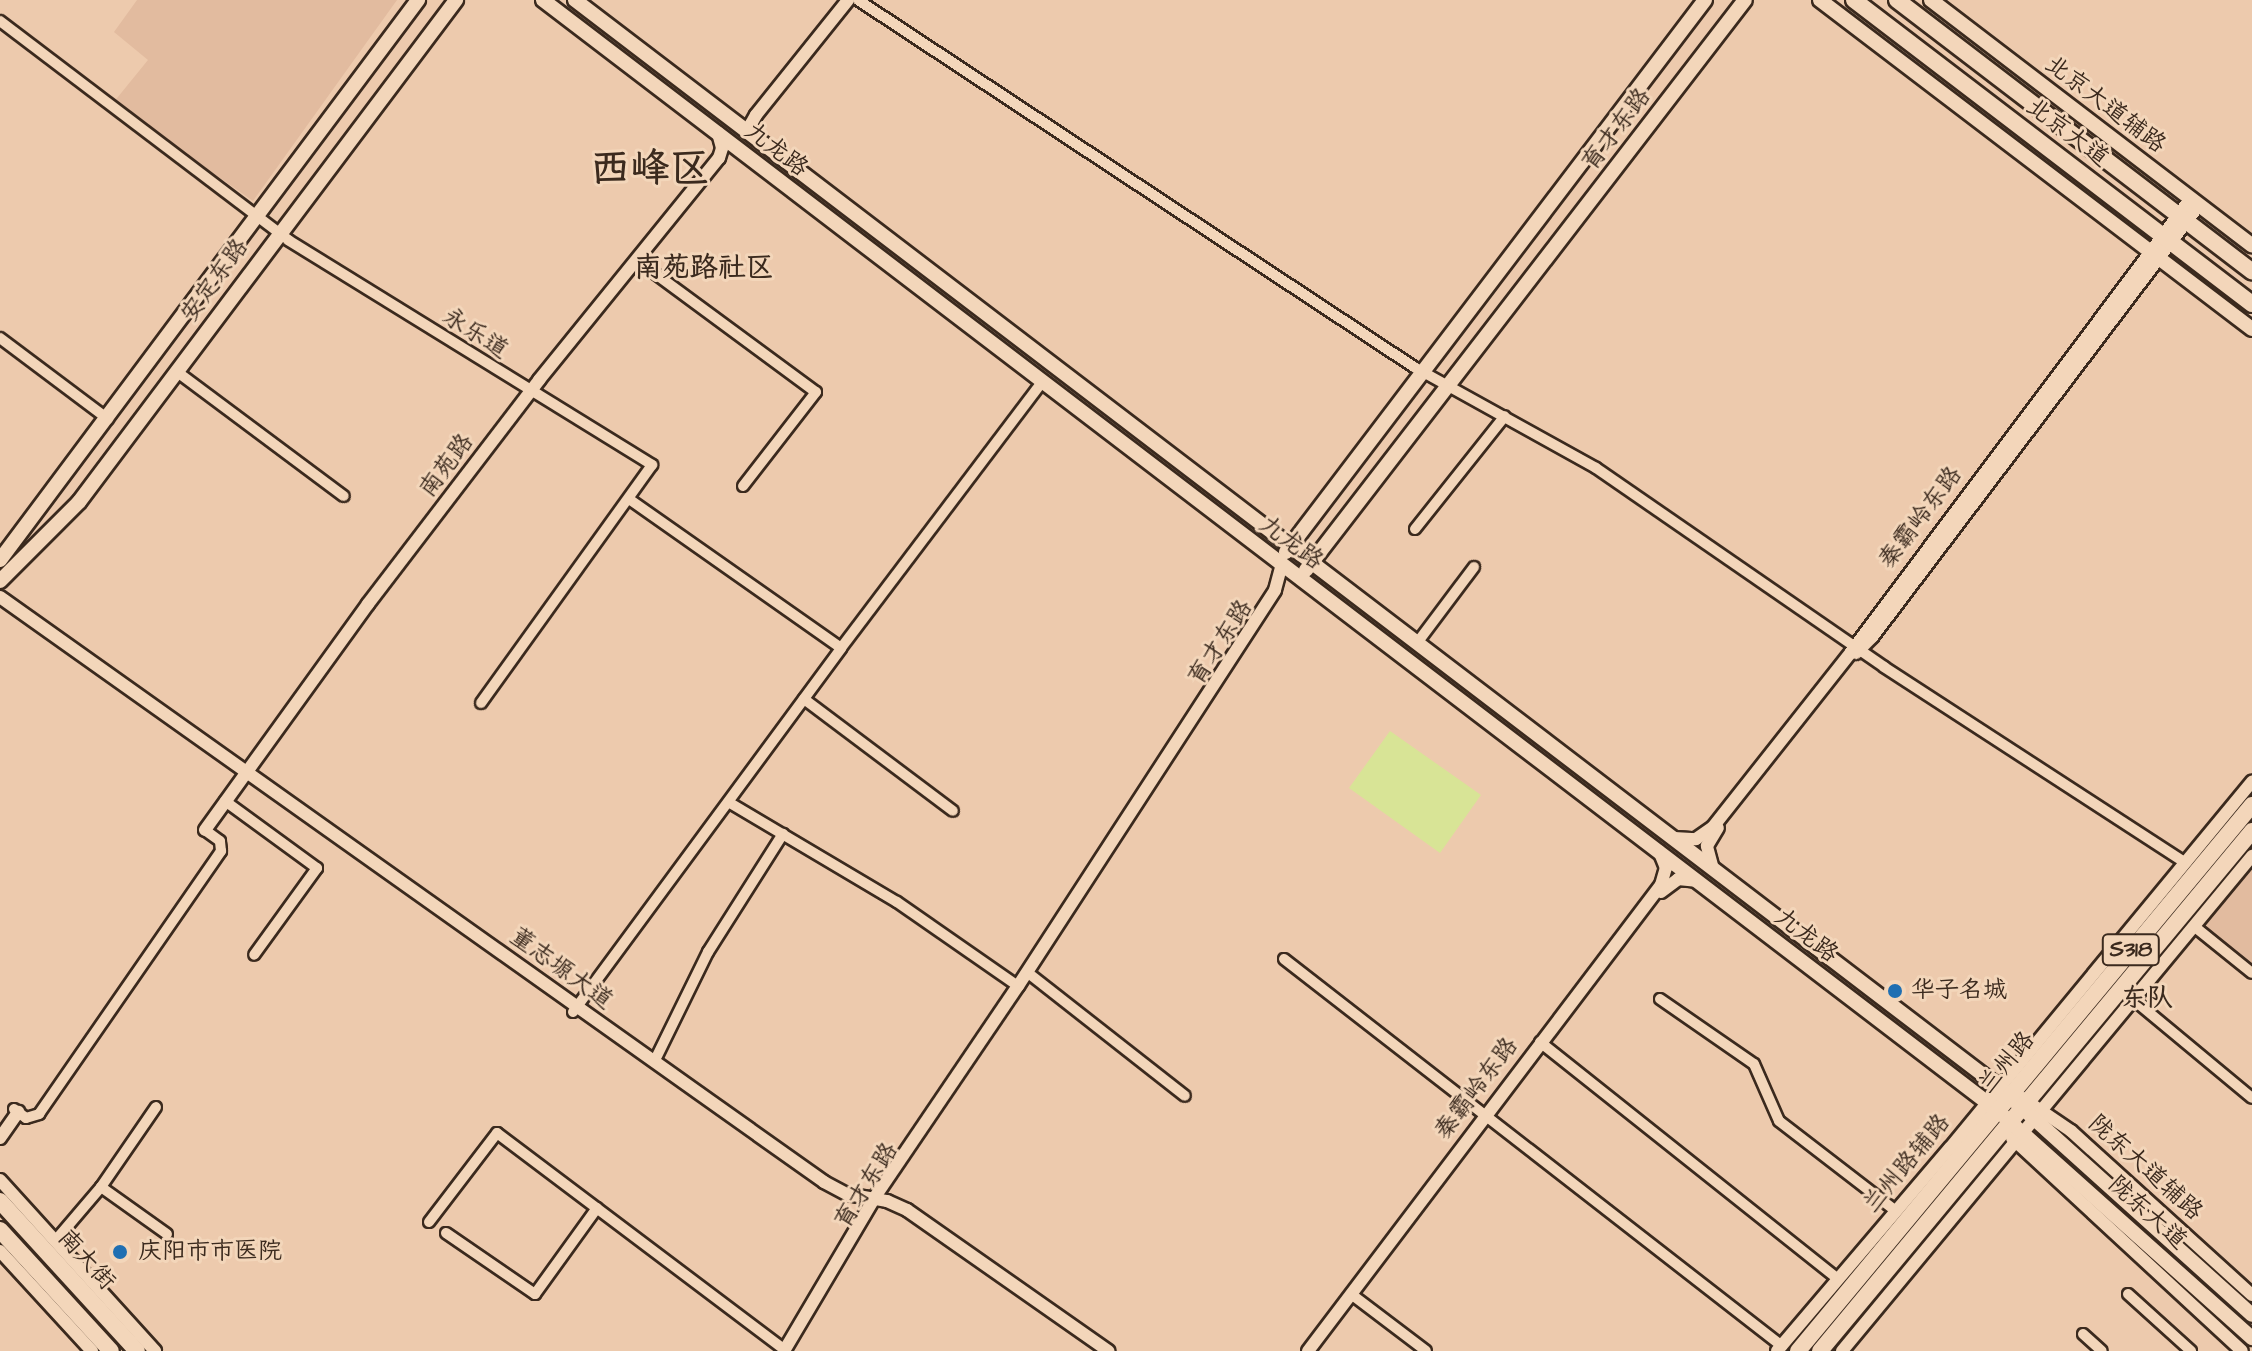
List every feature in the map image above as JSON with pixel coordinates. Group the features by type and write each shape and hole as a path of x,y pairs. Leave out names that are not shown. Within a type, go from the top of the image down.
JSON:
{"main road":[{"name":"安定东路","path":"0,560 108,419 253,212 418,0"},
{"name":"安定东路","path":"0,581 79,502 278,233 409,67 456,0"},
{"name":"九龙路","path":"543,0 1659,851 2005,1122"},
{"name":"九龙路","path":"575,0 1672,838 2033,1109"},
{"name":"育才东路","path":"1282,564 1290,547 1705,0"},
{"name":"育才东路","path":"1298,576 1313,564 1745,0"},
{"path":"1820,0 2252,329"},
{"name":"北京大道","path":"1854,0 2252,304"},
{"name":"北京大道","path":"1897,0 2252,271"},
{"name":"北京大道辅路","path":"1931,0 2252,245"},
{"name":"兰州路","path":"1820,1351 2005,1122 2008,1092 2252,805"},
{"name":"兰州路","path":"1786,1349 2005,1122 2033,1109 2252,831"},
{"name":"陇东大道","path":"2033,1109 2252,1315"},
{"name":"陇东大道","path":"2005,1122 2252,1338"},
{"name":"南大街","path":"0,1201 137,1351"},
{"name":"南大街","path":"0,1230 111,1351"}],"street":[{"path":"730,119 741,119 753,112 845,0"},
{"path":"756,139 751,124 756,115 845,0"},
{"path":"858,0 1424,372 1596,468 1856,649 2184,862"},
{"name":"永乐道","path":"0,21 278,233 652,465 629,499"},
{"name":"南苑路","path":"640,263 719,158 722,148 718,133"},
{"name":"南苑路","path":"207,832 532,393 727,156 744,153"},
{"name":"秦霸岭东路","path":"1714,869 1707,853 1711,838 2195,202"},
{"path":"640,263 816,392 743,486"},
{"path":"0,338 108,419"},
{"path":"176,371 344,496"},
{"path":"575,1010 841,648 1043,381"},
{"path":"1415,529 1505,416"},
{"path":"481,703 629,499 841,648"},
{"name":"育才东路","path":"785,1350 876,1202 1275,590 1282,564"},
{"path":"1417,643 1474,567"},
{"name":"育才东路","path":"791,1351 876,1202 1032,976 1279,594 1298,576"},
{"name":"董志塬大道","path":"0,597 575,1010 836,1190 915,1215 1108,1351"},
{"name":"董志塬大道","path":"0,603 247,775"},
{"name":"秦霸岭东路","path":"1672,838 1696,839 1713,827 1856,649"},
{"path":"804,699 953,811"},
{"path":"2008,1092 2184,862 2252,781"},
{"path":"227,803 317,868 254,955"},
{"path":"730,803 897,902 1018,986"},
{"path":"16,1110 26,1118 39,1114 221,851 220,841 207,832"},
{"path":"657,1056 708,952 783,834"},
{"name":"秦霸岭东路","path":"1311,1351 1661,885 1666,868 1659,851"},
{"path":"2033,1109 2134,1000 2252,856"},
{"name":"秦霸岭东路","path":"1542,1043 1665,887 1678,879 1699,882"},
{"path":"2195,927 2252,973"},
{"path":"1284,959 1786,1349"},
{"path":"1032,976 1185,1096"},
{"path":"1660,999 1754,1064 1779,1121 1896,1211"},
{"path":"2134,1000 2252,1098"},
{"path":"1542,1043 1838,1279"},
{"path":"55,1241 101,1187 156,1107"},
{"name":"陇东大道辅路","path":"2033,1109 2252,1295"},
{"path":"0,1130 16,1110"},
{"path":"0,1138 16,1110"},
{"path":"1842,1351 2005,1122 2242,1351"},
{"name":"兰州路辅路","path":"1786,1349 1838,1279 1896,1211 2005,1122"},
{"path":"429,1222 497,1133 785,1350"},
{"path":"0,1180 155,1351"},
{"path":"101,1187 167,1234"},
{"name":"董志塬大道","path":"876,1202 912,1219 1099,1351"},
{"path":"446,1233 535,1294 597,1208"},
{"path":"0,1251 92,1351"},
{"path":"2128,1294 2191,1351"},
{"path":"1353,1295 1426,1351"},
{"path":"2083,1334 2102,1351"},
{"path":"2172,1351 2180,1342"}],"shaded area":[{"path":"137,0 397,0 253,201 113,103 148,60 114,32"},
{"path":"2252,868 2252,969 2202,928"}],"green space":[{"path":"1390,731 1481,795 1440,853 1349,788"}],"place":[{"name":"华子名城","path":"1895,991"},
{"name":"庆阳市市医院","path":"120,1252"}],"district":[{"name":"西峰区","path":"650,170"},
{"name":"南苑路社区","path":"704,268"},
{"name":"东队","path":"2147,999"}]}
